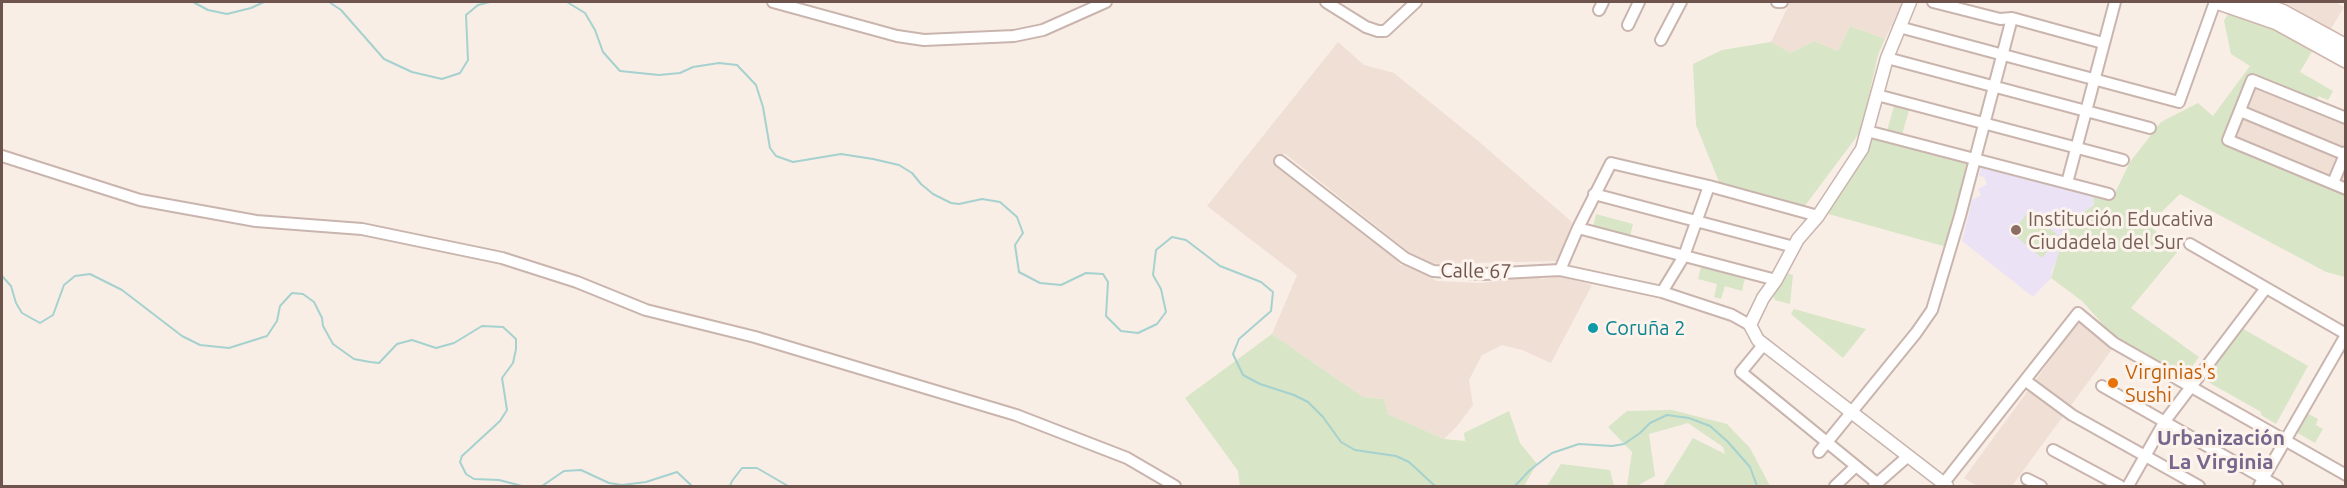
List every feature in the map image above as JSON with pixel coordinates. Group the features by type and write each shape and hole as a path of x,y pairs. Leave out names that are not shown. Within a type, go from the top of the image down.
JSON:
{"main road":[{"path":"2217,2 2277,22 2346,60"},
{"path":"2253,2 2282,12 2346,47"}],"street":[{"path":"773,2 897,36 924,40 1014,36 1043,30 1106,2"},
{"path":"1326,2 1366,27 1385,31 1416,2"},
{"path":"1628,26 1639,2"},
{"path":"1661,40 1681,2"},
{"path":"1777,2 1782,2"},
{"path":"1910,2 1887,58 1862,149 1818,216 1798,239 1776,280 1763,298 1750,325 1758,340 1945,485 2078,313 2114,343 2346,475"},
{"path":"1933,2 2000,19 2012,18 2103,43"},
{"path":"2067,183 2115,2"},
{"path":"1899,27 2179,102 2217,2"},
{"path":"1819,452 1932,310 2012,18"},
{"path":"1887,58 2150,128"},
{"path":"2346,118 2252,80 2228,140 2346,189"},
{"path":"1877,95 2122,160"},
{"path":"2240,111 2345,154 2333,183"},
{"path":"1867,130 2109,194"},
{"path":"2,156 140,200 256,221 362,229 502,258 577,282 646,310 755,337 1017,415 1126,458 1175,486"},
{"name":"Calle 67","path":"1280,161 1405,258 1433,272 1484,274 1560,270 1662,292 1732,315 1750,325"},
{"path":"1560,270 1594,194 1611,163 1709,186 1818,216"},
{"path":"1662,292 1684,256 1709,186"},
{"path":"1594,194 1794,247"},
{"path":"1578,228 1776,280"},
{"path":"2190,244 2346,334 2261,483"},
{"path":"2128,486 2165,421 2266,288"},
{"path":"1764,344 1741,372 1876,485 1907,457"},
{"path":"2026,381 2072,416 2199,486"},
{"path":"2102,386 2165,421 2261,483 2277,486"},
{"path":"2053,450 2120,486"},
{"path":"1835,486 1856,466"},
{"path":"2027,479 2041,486"}],"shaded area":[{"path":"1790,2 1903,2 1885,39 1850,26 1838,51 1814,41 1791,53 1771,42"},
{"path":"2284,2 2335,2 2344,7 2331,29"},
{"path":"1338,42 1364,65 1394,73 1477,140 1572,222 1559,261 1432,264 1409,252 1284,153 1275,166 1397,259 1400,265 1407,265 1437,281 1480,283 1536,276 1542,279 1561,276 1592,285 1551,363 1522,350 1502,345 1482,355 1469,380 1473,405 1444,439 1388,414 1384,399 1363,397 1272,334 1297,275 1207,206"},
{"path":"2252,80 2345,118 2345,189 2228,140"},
{"name":"Institución Educativa Ciudadela del Sur","path":"1982,163 2093,192 2094,205 2081,214 2052,270 2051,278 2033,297 1962,241 1972,200 1981,195 1978,189 1987,184 1984,177 1979,176"},
{"path":"2078,322 2113,348 2012,486 1977,486 1964,478"}],"green space":[{"path":"2229,12 2275,28 2314,48 2300,72 2333,91 2328,100 2318,96 2316,102 2251,75 2223,141 2345,192 2345,277 2326,272 2180,194 2148,225 2179,250 2131,308 2199,357 2184,378 2116,339 2082,301 2051,278 2065,233 2081,214 2094,205 2093,192 2112,199 2130,162 2161,122 2198,103 2213,116 2250,66 2231,54 2224,21"},
{"path":"1850,26 1885,39 1878,55 1861,131 1804,207 1719,182 1696,125 1693,64 1722,50 1771,42 1791,53 1814,41 1838,51"},
{"path":"1894,106 1909,110 1902,135 1887,131"},
{"path":"1873,137 1969,160 1947,247 1825,213"},
{"path":"2029,211 2060,237 2042,258 2012,233"},
{"path":"1596,214 1633,224 1630,236 1593,227"},
{"path":"1701,267 1745,278 1742,291 1725,286 1721,299 1714,297 1717,284 1698,279"},
{"path":"1786,273 1793,275 1790,304 1775,300 1773,296"},
{"path":"1794,309 1866,329 1843,358 1791,314"},
{"path":"2240,327 2308,366 2276,424 2261,415 2261,412 2203,379"},
{"path":"1272,334 1363,397 1384,399 1388,414 1444,439 1465,441 1464,433 1509,411 1520,443 1537,464 1524,486 1240,486 1238,471 1185,398"},
{"path":"1672,410 1727,424 1750,448 1770,486 1663,486 1693,438 1725,454 1723,447 1688,423 1649,434 1655,476 1637,486 1627,486 1632,452 1608,427 1627,411"},
{"path":"2305,412 2318,419 2316,425 2323,429 2315,443 2294,431"},
{"path":"1561,464 1610,470 1614,486 1547,486"}],"waterway":[{"path":"193,2 208,10 227,14 264,2"},
{"path":"329,2 341,10 384,59 412,72 442,79 460,73 468,60 466,15 478,5 490,2"},
{"path":"567,2 585,13 595,30 603,52 620,71 659,75 680,73 693,67 719,63 737,65 756,85 763,107 770,148 776,156 793,162 841,154 873,159 899,165 912,173 933,194 951,203 959,204 982,199 1000,202 1017,217 1023,233 1015,245 1019,272 1040,283 1061,285 1086,273 1103,274 1108,282 1106,316 1121,331 1138,333 1157,324 1166,312 1161,289 1153,275 1156,250 1172,237 1186,240 1220,266 1261,282 1273,292 1271,311 1239,339 1233,354 1243,375 1308,402 1323,417 1341,442 1355,450 1396,456 1409,462 1435,486"},
{"path":"2,276 11,286 22,313 40,323 53,315 64,285 75,276 90,274 122,290 182,336 200,345 229,348 267,336 277,321 280,306 292,293 303,294 314,302 333,344 354,359 370,362 379,363 397,344 412,340 436,348 454,343 482,326 503,327 516,339 513,363 502,378 507,410 500,421 462,456 460,462 466,474 474,479 499,480 522,486"},
{"path":"1515,486 1530,470 1552,453 1579,444 1612,446 1624,444 1650,423 1667,415 1689,418 1710,426 1750,467 1757,486"},
{"path":"730,486 742,468 757,468 788,486"},
{"path":"542,486 564,471 581,470 609,483 622,485 646,482 677,472 692,486"}],"place":[{"name":"Institución Educativa Ciudadela del Sur","path":"2016,230"},
{"name":"Coruña 2","path":"1593,328"},
{"name":"Virginias's Sushi","path":"2113,383"}],"district":[{"name":"Urbanización La Virginia","path":"2221,450"}]}
